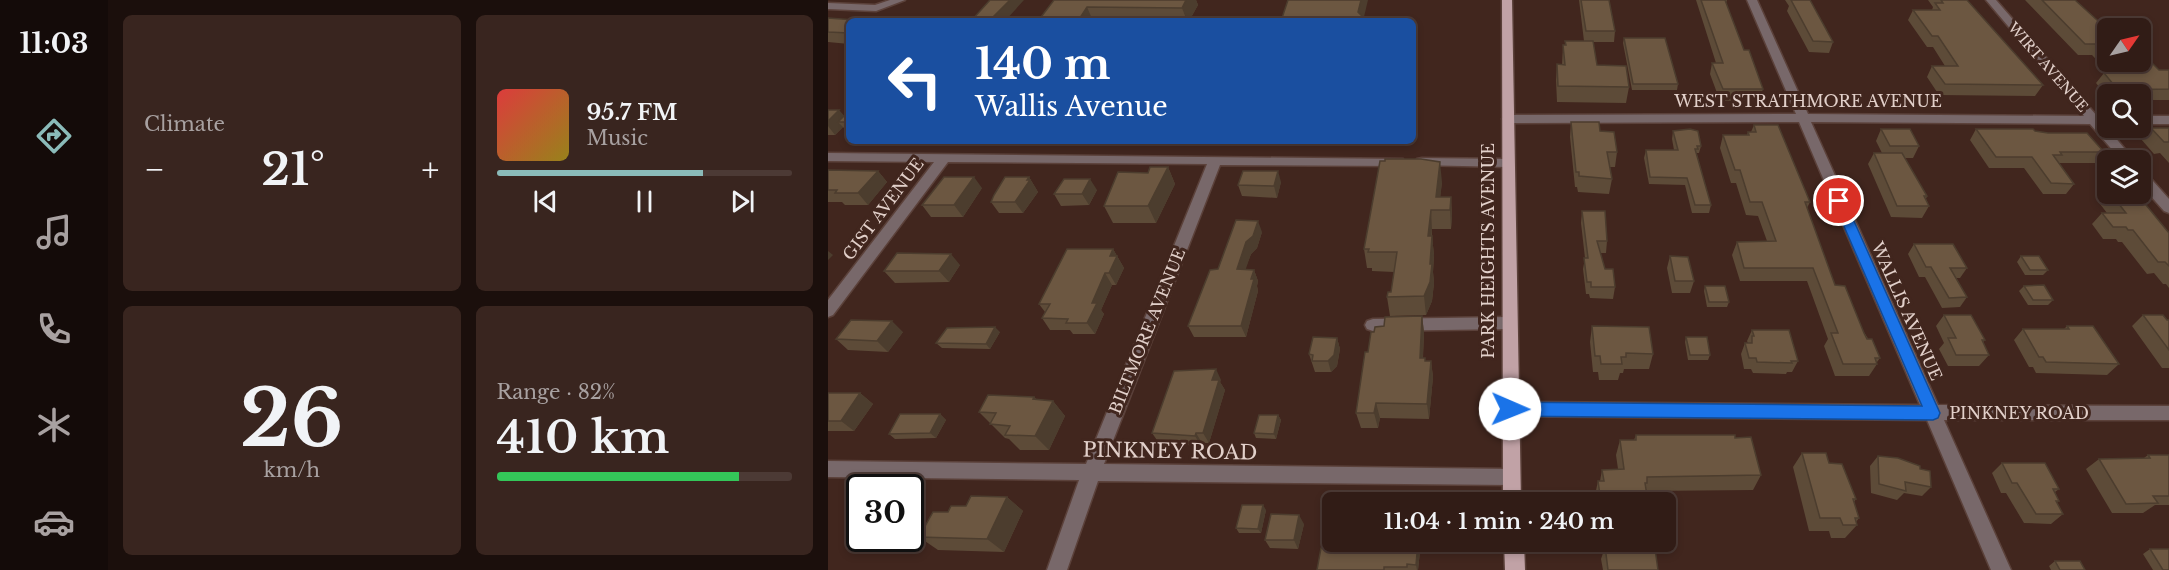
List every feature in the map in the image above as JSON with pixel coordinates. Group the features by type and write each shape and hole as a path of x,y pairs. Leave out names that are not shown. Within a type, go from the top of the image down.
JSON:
{"main road":[{"name":"PARK HEIGHTS AVENUE","path":"1507,0 1512,492"},
{"path":"1514,552 1515,570"}],"street":[{"path":"828,6 867,9 886,6 900,0"},
{"name":"WALLIS AVENUE","path":"1752,0 2001,570"},
{"name":"WIRT AVENUE","path":"1991,0 2119,150"},
{"name":"WEST STRATHMORE AVENUE","path":"1508,119 2097,120"},
{"path":"2151,120 2169,120"},
{"path":"828,157 1508,163"},
{"name":"GIST AVENUE","path":"828,311 944,158"},
{"name":"BILTMORE AVENUE","path":"1057,570 1091,473 1215,161"},
{"path":"2151,188 2169,208"},
{"path":"1373,325 1509,323"},
{"name":"PINKNEY ROAD","path":"1510,409 2169,413"},
{"name":"PINKNEY ROAD","path":"828,469 1511,477"}],"building":[{"path":"990,0 1010,0 992,18 974,18"},
{"path":"1054,0 1186,0 1182,8 1087,7 1080,18 1040,18"},
{"path":"1288,0 1361,0 1358,12 1364,18 1282,18"},
{"path":"1581,0 1609,0 1615,31 1586,31"},
{"path":"1701,0 1725,0 1744,50 1749,50 1763,89 1723,89 1712,63 1723,63"},
{"path":"1791,0 1810,0 1833,42 1813,41"},
{"path":"1941,0 1967,0 2043,85 1945,84 1932,66 1958,66 1938,36 1932,36 1913,10 1940,10 1935,3 1943,3"},
{"path":"2042,0 2075,0 2097,20 2097,44 2085,44"},
{"path":"828,18 846,19 846,33 828,32"},
{"path":"1624,38 1665,38 1678,84 1633,84"},
{"path":"1565,41 1593,41 1597,65 1626,66 1629,87 1558,86 1557,64 1565,65 1563,45 1566,45"},
{"path":"2151,62 2159,70 2169,70 2169,89 2151,89 2151,84 2113,84 2104,73 2151,72"},
{"path":"828,110 839,110 828,121"},
{"path":"846,114 846,122 838,122"},
{"path":"1571,122 1599,122 1600,131 1614,132 1617,152 1607,152 1612,179 1579,176 1579,172 1576,172"},
{"path":"1754,125 1778,125 1810,202 1805,202 1835,285 1845,286 1864,333 1867,339 1872,339 1880,358 1875,358 1877,364 1843,364 1831,333 1838,333 1813,268 1744,268 1737,242 1776,241 1762,202 1750,202 1740,170 1735,170 1723,135 1749,135 1748,132 1756,132"},
{"path":"2151,128 2169,128 2169,142 2164,142"},
{"path":"1690,129 1698,131 1701,146 1695,149 1711,205 1695,205 1687,178 1650,177 1646,150 1678,150 1673,131"},
{"path":"1881,129 1910,129 1919,146 1890,146"},
{"path":"1976,129 2033,129 2048,133 2087,133 2102,150 2060,152 2062,155 2053,155 2074,184 2051,183 2032,157 1996,157"},
{"path":"1874,153 1902,153 1927,196 1924,196 1929,206 1897,206"},
{"path":"1385,159 1421,159 1440,162 1436,197 1451,197 1450,210 1431,210 1428,236 1432,236 1430,264 1432,264 1430,282 1424,296 1387,297 1388,292 1391,292 1397,252 1368,252 1369,249 1364,249 1380,161 1385,161"},
{"path":"1150,167 1168,167 1148,206 1104,206 1118,172 1148,173"},
{"path":"828,170 878,171 858,193 835,193 837,190 828,190"},
{"path":"1243,171 1278,171 1274,186 1238,185"},
{"path":"944,177 974,177 954,205 922,205"},
{"path":"1005,177 1029,177 1027,180 1030,180 1015,202 991,202 994,195"},
{"path":"1064,179 1090,179 1082,194 1054,194"},
{"path":"2119,204 2145,204 2169,233 2169,266 2165,262 2158,262 2133,230 2128,230 2126,227 2113,227 2102,213 2126,213"},
{"path":"1582,211 1605,211 1607,241 1597,241 1605,269 1613,269 1615,287 1591,287 1591,282 1587,282 1584,258 1588,258"},
{"path":"1236,220 1258,221 1253,236 1246,242 1237,269 1254,270 1251,279 1254,279 1241,326 1188,326 1210,270 1218,269"},
{"path":"1914,244 1953,244 1967,268 1950,268 1967,297 1949,298 1931,267 1926,267"},
{"path":"1067,249 1113,249 1110,256 1117,256 1109,273 1105,273 1092,303 1097,303 1087,323 1066,323 1068,319 1042,318 1050,304 1039,304"},
{"path":"897,253 951,254 939,271 884,271"},
{"path":"1670,256 1688,257 1694,281 1675,281"},
{"path":"2021,256 2039,256 2048,270 2030,270"},
{"path":"2044,285 2053,300 2033,300 2024,286"},
{"path":"1705,286 1725,286 1729,302 1709,302"},
{"path":"1944,315 1971,315 1985,340 1982,340 1989,355 1956,355 1948,338 1956,338"},
{"path":"2143,315 2163,315 2169,320 2169,350"},
{"path":"1422,316 1420,358 1431,361 1427,404 1376,403 1374,413 1356,413 1365,352 1368,352 1371,332 1374,332 1375,327 1384,326 1385,317"},
{"path":"851,320 892,321 877,341 836,339"},
{"path":"1592,326 1649,327 1653,354 1626,353 1626,357 1621,357 1622,364 1601,364 1600,356 1595,356"},
{"path":"2067,326 2093,326 2119,364 2046,362 2043,357 2039,357 2023,329 2069,329"},
{"path":"995,327 986,344 936,343 947,328"},
{"path":"1752,330 1789,330 1798,361 1791,361 1792,363 1757,362 1756,358 1749,358 1745,343 1752,343 1752,336 1754,336"},
{"path":"1313,337 1337,338 1334,355 1328,361 1312,361 1313,355 1309,354"},
{"path":"1686,337 1707,337 1710,355 1690,355"},
{"path":"1216,369 1212,380 1219,380 1203,433 1196,433 1195,436 1152,433 1174,371"},
{"path":"828,393 860,393 841,421 828,421"},
{"path":"988,395 1034,397 1033,399 1053,401 1035,436 1005,435 1010,426 990,424 996,413 979,412"},
{"path":"900,414 940,414 930,433 889,434"},
{"path":"1259,415 1278,415 1274,434 1254,433"},
{"path":"1636,435 1751,437 1761,475 1647,477 1646,492 1600,492 1598,481 1604,481 1602,470 1624,469 1620,440 1636,440"},
{"path":"1802,453 1826,453 1829,463 1842,464 1856,499 1853,499 1859,518 1855,518 1857,525 1843,525 1840,518 1820,518"},
{"path":"2148,455 2169,455 2169,496 2153,496 2158,503 2126,504 2099,459 2150,458"},
{"path":"1878,456 1898,458 1920,466 1920,469 1930,471 1931,487 1905,482 1906,491 1879,484"},
{"path":"2002,463 2045,463 2059,489 2053,489 2063,514 2036,514 2017,483 2012,483"},
{"path":"971,496 1007,497 987,539 924,537 924,528 933,512 948,512 951,506 966,506"},
{"path":"1242,505 1263,505 1258,529 1236,528"},
{"path":"1271,514 1299,515 1294,540 1265,540"},
{"path":"1321,548 1322,552 1417,552 1416,565 1384,567 1384,570 1317,570"},
{"path":"2150,549 2169,549 2169,570 2163,570"},
{"path":"1606,552 1655,552 1658,570 1608,570"},
{"path":"2055,561 2080,561 2085,570 2060,570"}],"route":[{"path":"1510,409 1933,413 1839,201"}]}
